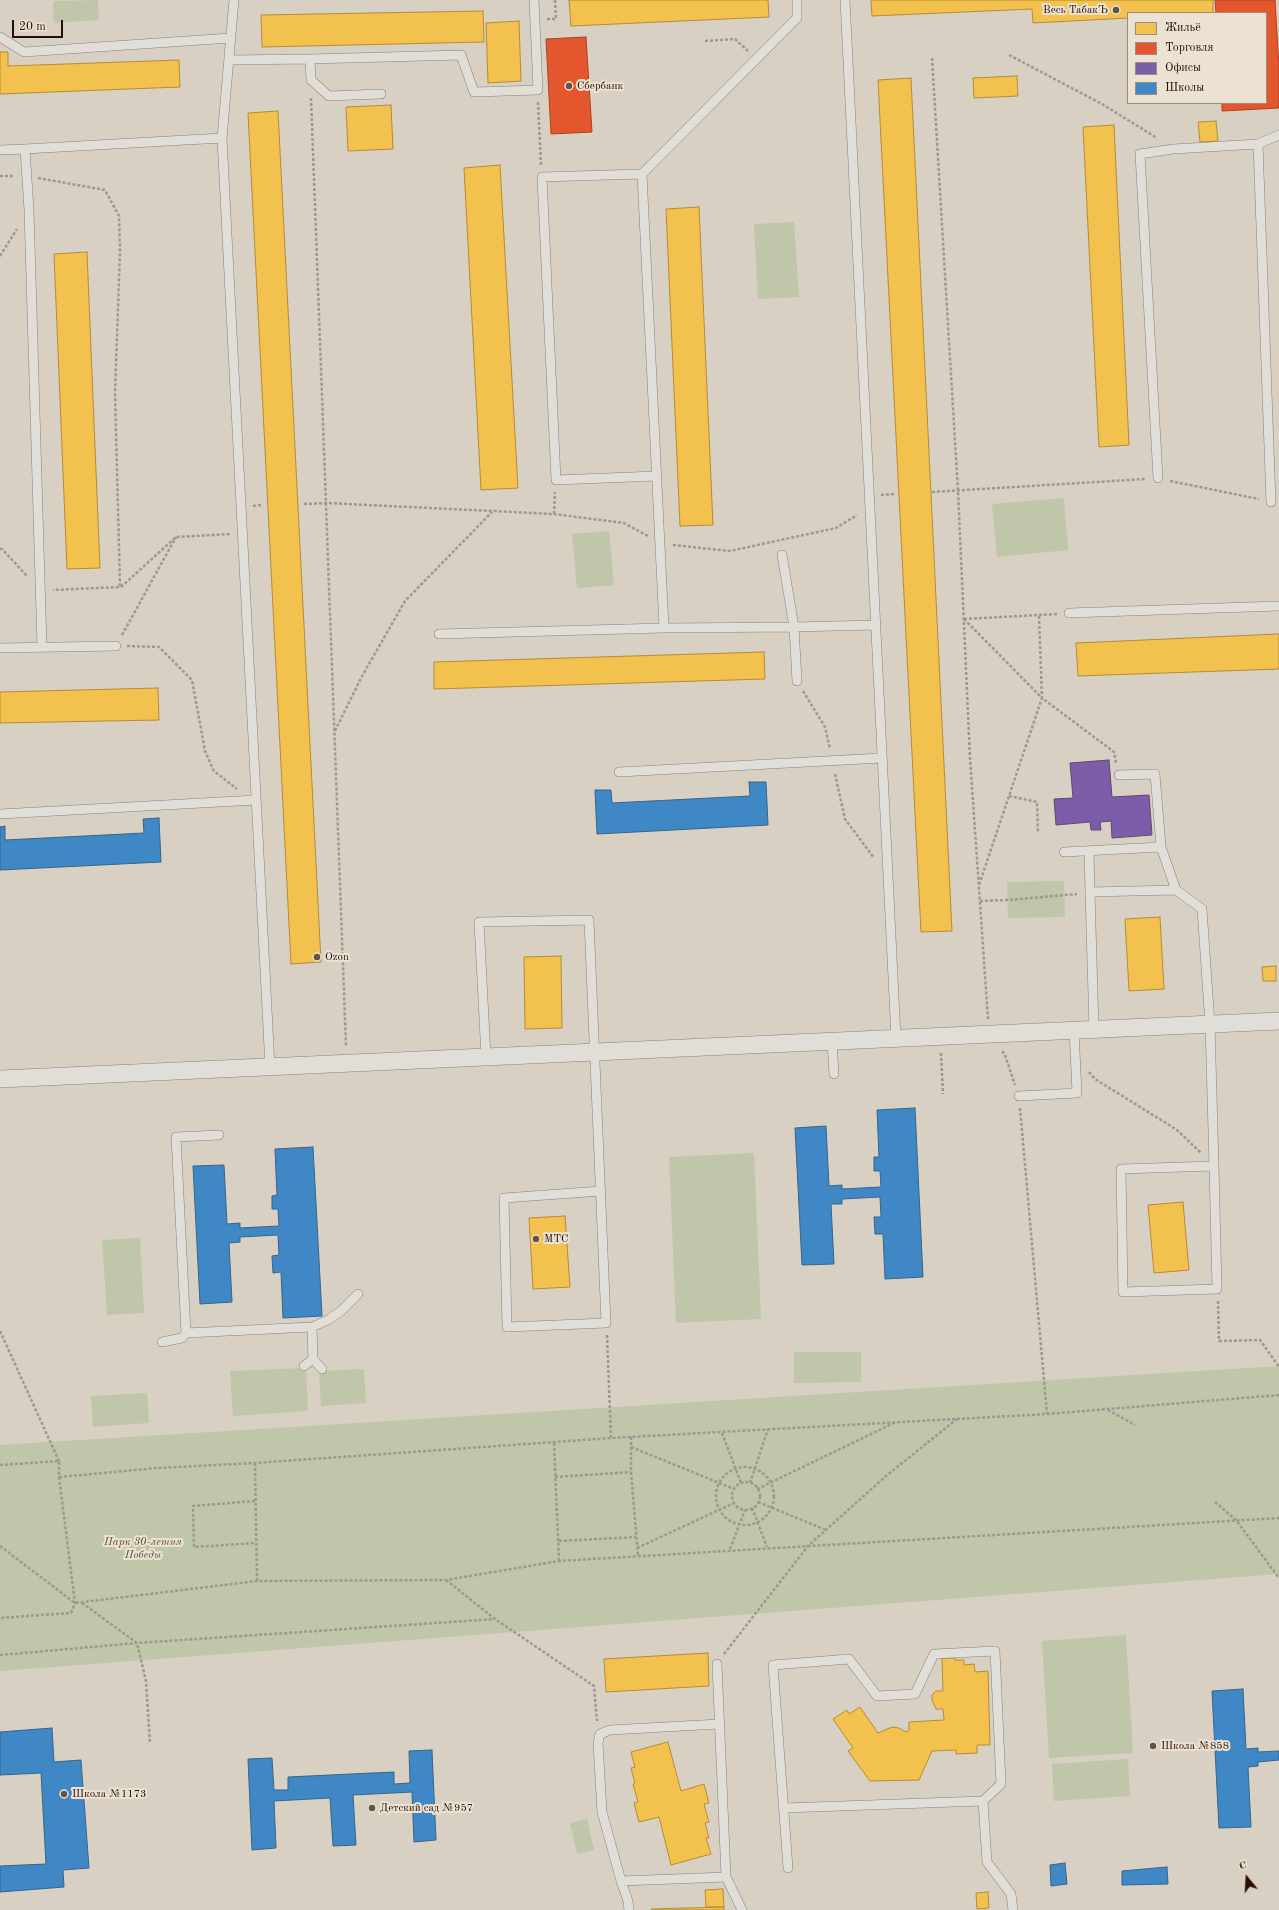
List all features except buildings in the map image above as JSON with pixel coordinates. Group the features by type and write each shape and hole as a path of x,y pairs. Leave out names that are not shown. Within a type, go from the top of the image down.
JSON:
{"street":[{"path":"0,1079 1279,1021"}],"lane":[{"path":"234,0 222,138 270,1067"},
{"path":"229,60 460,56 474,92 538,90 534,0"},
{"path":"657,476 556,480 542,177 642,174 798,18 797,0"},
{"path":"845,0 896,1038"},
{"path":"0,36 24,52 231,38"},
{"path":"310,59 311,80 329,96 381,94"},
{"path":"1158,478 1140,154 1173,149 1258,144 1279,135"},
{"path":"0,150 222,138"},
{"path":"1258,144 1271,502"},
{"path":"25,149 29,210 42,648"},
{"path":"642,174 664,628"},
{"path":"782,555 794,627 796,681"},
{"path":"1069,612 1279,606"},
{"path":"439,634 664,628 875,625"},
{"path":"0,648 116,646"},
{"path":"620,772 882,758"},
{"path":"1119,775 1155,774 1161,847 1176,890 1202,909 1210,1024 1214,1166 1217,1289 1123,1292 1121,1168 1214,1166"},
{"path":"0,814 256,800"},
{"path":"1064,852 1161,847"},
{"path":"1089,851 1094,1029"},
{"path":"1090,892 1176,890"},
{"path":"486,1057 479,922 589,920 606,1323 507,1327 504,1198 600,1191"},
{"path":"1019,1096 1077,1093 1074,1030"},
{"path":"832,1042 834,1074"},
{"path":"162,1342 182,1338 186,1333 176,1137 219,1135"},
{"path":"186,1333 312,1327 341,1312 358,1294"},
{"path":"312,1327 313,1359 322,1369"},
{"path":"304,1366 313,1359"},
{"path":"784,1808 983,1801 1001,1784 995,1651 934,1654 914,1694 877,1696 849,1659 773,1665 788,1868"},
{"path":"717,1664 726,1877 742,1910"},
{"path":"629,1910 628,1901 602,1812 598,1743 600,1734 610,1730 719,1724"},
{"path":"983,1801 987,1862 1011,1894 1013,1910"},
{"path":"621,1881 726,1877"}],"path":[{"path":"555,0 556,19"},
{"path":"705,41 735,39 756,59"},
{"path":"1009,55 1102,104 1173,149"},
{"path":"932,58 958,491 978,887 989,1034 1005,1055 1019,1096 1047,1414"},
{"path":"311,80 347,1063"},
{"path":"538,90 542,177"},
{"path":"0,176 27,176 105,190 119,216 120,250 115,392 120,587"},
{"path":"0,256 29,210"},
{"path":"932,492 1158,478 1271,502"},
{"path":"554,514 556,480"},
{"path":"304,504 327,503 554,514 624,523 660,543 730,551 836,528 870,507"},
{"path":"335,732 361,678 405,601 493,511"},
{"path":"0,549 2,549 41,591 120,587 176,538 242,533"},
{"path":"176,538 116,646 159,647 192,680 205,751 214,771 232,784 246,798 256,800"},
{"path":"964,619 1039,616 1069,612"},
{"path":"978,887 1042,698 1039,616"},
{"path":"964,619 1042,698 1114,752 1119,775"},
{"path":"796,681 825,727 830,750"},
{"path":"835,773 845,819 888,876"},
{"path":"1009,796 1037,802 1038,833"},
{"path":"980,901 1008,900 1090,892"},
{"path":"941,1045 943,1094"},
{"path":"1076,1057 1095,1079 1177,1130 1214,1166"},
{"path":"1217,1289 1220,1341 1260,1340 1279,1366"},
{"path":"606,1323 611,1438"},
{"path":"0,1331 59,1461 59,1477 75,1603 71,1613 0,1618"},
{"path":"59,1477 157,1468 255,1463 611,1438 722,1433 768,1429 1108,1410 1279,1395"},
{"path":"1108,1410 1135,1425"},
{"path":"717,1664 808,1546 886,1476 958,1418"},
{"path":"757,1489 897,1422"},
{"path":"750,1483 768,1429"},
{"path":"722,1433 741,1483"},
{"path":"631,1438 638,1556"},
{"path":"554,1443 559,1561"},
{"path":"631,1447 734,1489"},
{"path":"0,1466 59,1461"},
{"path":"255,1463 255,1543 258,1581"},
{"path":"743,1467 755,1469 766,1476 771,1483 774,1491 772,1507 768,1514 757,1522 740,1525 730,1521 719,1510 716,1494 719,1483 728,1472 743,1467"},
{"path":"555,1477 632,1472"},
{"path":"741,1483 750,1483 757,1489 759,1498 758,1502 752,1508 745,1510 741,1509 734,1503 732,1493 741,1483"},
{"path":"255,1501 193,1506 194,1548 255,1543"},
{"path":"758,1502 826,1530"},
{"path":"1215,1502 1236,1520 1279,1578"},
{"path":"637,1548 734,1503"},
{"path":"752,1508 767,1547"},
{"path":"730,1549 745,1510"},
{"path":"0,1546 75,1603 82,1603 258,1581 446,1580 559,1561 730,1549 808,1546 1279,1518"},
{"path":"559,1541 636,1537"},
{"path":"446,1580 495,1619 594,1686 596,1719 600,1734"},
{"path":"82,1603 137,1643 146,1682 150,1743"},
{"path":"0,1655 137,1643 495,1619"}],"green space":[{"path":"98,0 99,20 54,23 53,1"},
{"path":"794,222 799,297 758,299 754,224"},
{"path":"1064,498 1068,550 997,557 992,504"},
{"path":"609,531 614,585 577,588 572,534"},
{"path":"1064,881 1065,917 1008,918 1007,882"},
{"path":"754,1153 761,1319 676,1323 669,1157"},
{"path":"140,1238 144,1313 107,1315 102,1240"},
{"path":"794,1352 861,1352 861,1382 794,1383"},
{"name":"Парк 30-летия Победы","path":"1279,1366 1279,1574 0,1671 0,1445"},
{"path":"306,1368 308,1411 233,1416 230,1371"},
{"path":"364,1369 366,1403 321,1406 319,1371"},
{"path":"147,1393 149,1423 93,1427 91,1396"},
{"path":"1126,1635 1133,1753 1049,1758 1042,1641"},
{"path":"1128,1759 1130,1796 1054,1801 1052,1764"},
{"path":"587,1819 594,1850 577,1854 570,1823"}],"place":[{"name":"Весь ТабакЪ","path":"1116,10"},
{"name":"Сбербанк","path":"569,86"},
{"name":"Ozon","path":"317,957"},
{"name":"МТС","path":"536,1239"},
{"name":"Школа №858","path":"1153,1746"},
{"name":"Школа №1173","path":"64,1794"},
{"name":"Детский сад №957","path":"372,1808"}]}
